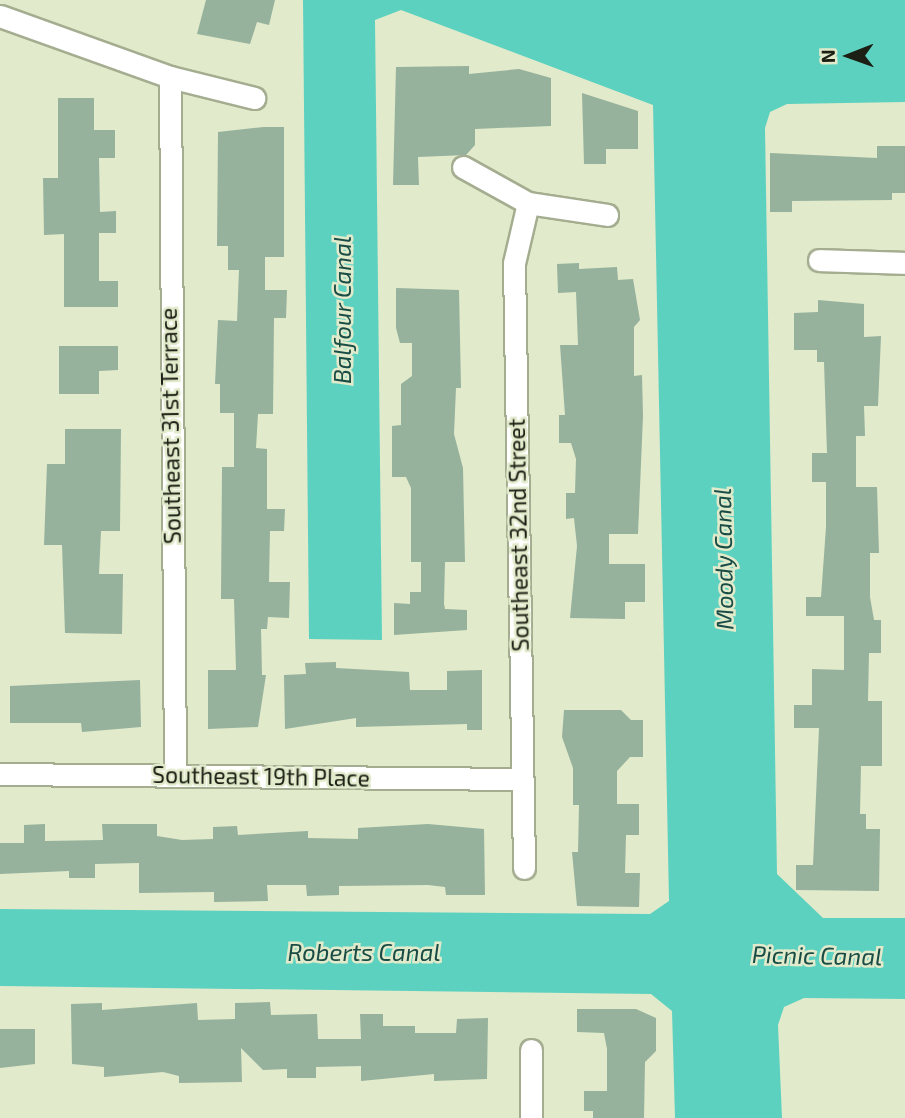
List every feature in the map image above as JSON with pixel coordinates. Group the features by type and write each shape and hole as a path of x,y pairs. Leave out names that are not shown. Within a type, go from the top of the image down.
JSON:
{"street":[{"path":"0,16 170,77 254,98"},
{"name":"Southeast 31st Terrace","path":"170,77 175,776"},
{"path":"463,167 528,203 607,215"},
{"name":"Southeast 32nd Street","path":"524,868 514,263 528,203"},
{"path":"819,260 905,263"},
{"name":"Southeast 19th Place","path":"0,774 521,779"},
{"path":"531,1050 531,1118"}],"water":[{"path":"303,0 905,0 905,102 787,104 770,112 765,128 777,874 823,918 905,918 905,999 804,998 784,1007 778,1025 782,1118 675,1118 672,1011 651,994 0,986 0,909 650,914 669,901 653,105 401,10 375,20 382,640 309,639"}],"building":[{"path":"206,0 275,0 269,25 257,22 250,44 197,34"},
{"path":"469,66 469,74 519,69 551,78 551,126 475,129 475,145 466,155 418,157 419,185 393,185 396,67"},
{"path":"582,93 638,111 638,149 606,149 606,164 584,164"},
{"path":"58,98 94,98 94,130 115,130 115,158 99,158 100,212 116,211 116,233 99,233 99,281 118,281 118,307 64,307 64,234 44,235 43,178 58,178"},
{"path":"284,127 284,257 265,257 265,290 287,290 286,318 274,318 273,414 258,414 256,448 267,449 267,509 285,509 284,531 270,531 269,582 290,582 289,618 268,617 267,629 261,629 262,675 266,675 258,727 208,729 208,670 236,670 234,599 221,599 222,467 234,467 234,413 220,413 220,384 215,384 218,320 237,321 239,270 228,270 228,246 217,246 218,132"},
{"path":"877,146 905,146 905,193 892,193 892,200 792,201 792,212 770,212 770,153 877,158"},
{"path":"579,263 579,269 617,267 618,280 633,279 640,320 634,327 634,376 642,375 643,416 638,534 609,534 609,564 645,564 645,602 625,602 625,619 570,618 577,546 574,518 566,519 566,493 575,493 576,459 571,443 559,443 559,415 565,415 560,345 578,345 576,292 558,293 557,264"},
{"path":"396,288 459,290 461,388 456,388 454,434 463,468 465,562 445,562 444,604 445,609 467,610 467,630 394,635 394,603 410,604 410,592 421,592 421,562 411,562 411,488 406,477 392,477 392,426 401,425 401,384 412,376 412,343 400,343 396,328"},
{"path":"818,300 864,304 864,337 881,336 878,406 864,406 865,436 856,436 856,487 877,487 879,553 870,553 870,597 874,620 881,620 881,653 869,653 868,701 882,701 882,766 861,766 860,814 866,814 866,829 880,829 879,891 796,890 796,865 813,865 819,728 794,728 794,705 812,705 812,669 844,670 844,616 806,616 806,597 821,597 826,527 826,482 812,482 812,453 827,453 824,362 817,362 817,350 794,350 794,313 818,312"},
{"path":"59,346 118,346 118,370 99,371 99,394 59,394"},
{"path":"65,429 121,429 120,531 101,531 99,574 123,574 122,634 65,633 62,545 44,545 47,464 65,464"},
{"path":"336,662 336,668 409,672 410,690 447,690 447,671 482,670 482,730 467,730 467,724 356,727 356,718 285,729 284,675 306,674 305,663"},
{"path":"140,680 141,727 82,732 81,723 10,723 10,686"},
{"path":"564,710 621,710 631,720 643,720 643,757 630,757 617,771 617,804 639,804 639,835 626,835 625,873 640,873 639,907 577,906 572,852 578,852 579,805 573,805 573,768 562,737"},
{"path":"45,824 45,841 103,840 102,824 157,824 157,836 182,840 213,839 213,827 237,826 238,835 308,831 308,838 358,839 358,828 428,824 484,829 485,895 446,895 445,887 428,885 339,886 339,895 307,896 306,885 267,885 268,901 214,902 214,892 139,893 139,863 95,864 95,878 69,878 69,871 0,874 0,843 24,843 24,825"},
{"path":"270,1002 271,1015 317,1014 318,1039 361,1039 360,1014 383,1014 383,1026 415,1026 415,1033 456,1033 457,1019 488,1018 487,1079 434,1081 434,1074 361,1081 361,1066 316,1067 316,1078 287,1078 287,1069 263,1070 241,1048 242,1082 179,1083 179,1076 163,1072 104,1077 104,1067 72,1064 71,1004 102,1003 102,1010 197,1003 198,1020 235,1019 235,1003"},
{"path":"577,1009 636,1009 656,1018 656,1051 645,1062 644,1118 593,1118 593,1111 584,1111 584,1091 607,1091 607,1049 604,1033 577,1032"},
{"path":"0,1029 35,1029 35,1064 0,1068"}],"water label":[{"name":"Balfour Canal","path":"342,310"},
{"name":"Moody Canal","path":"723,559"},
{"name":"Roberts Canal","path":"364,952"},
{"name":"Picnic Canal","path":"817,955"}]}
